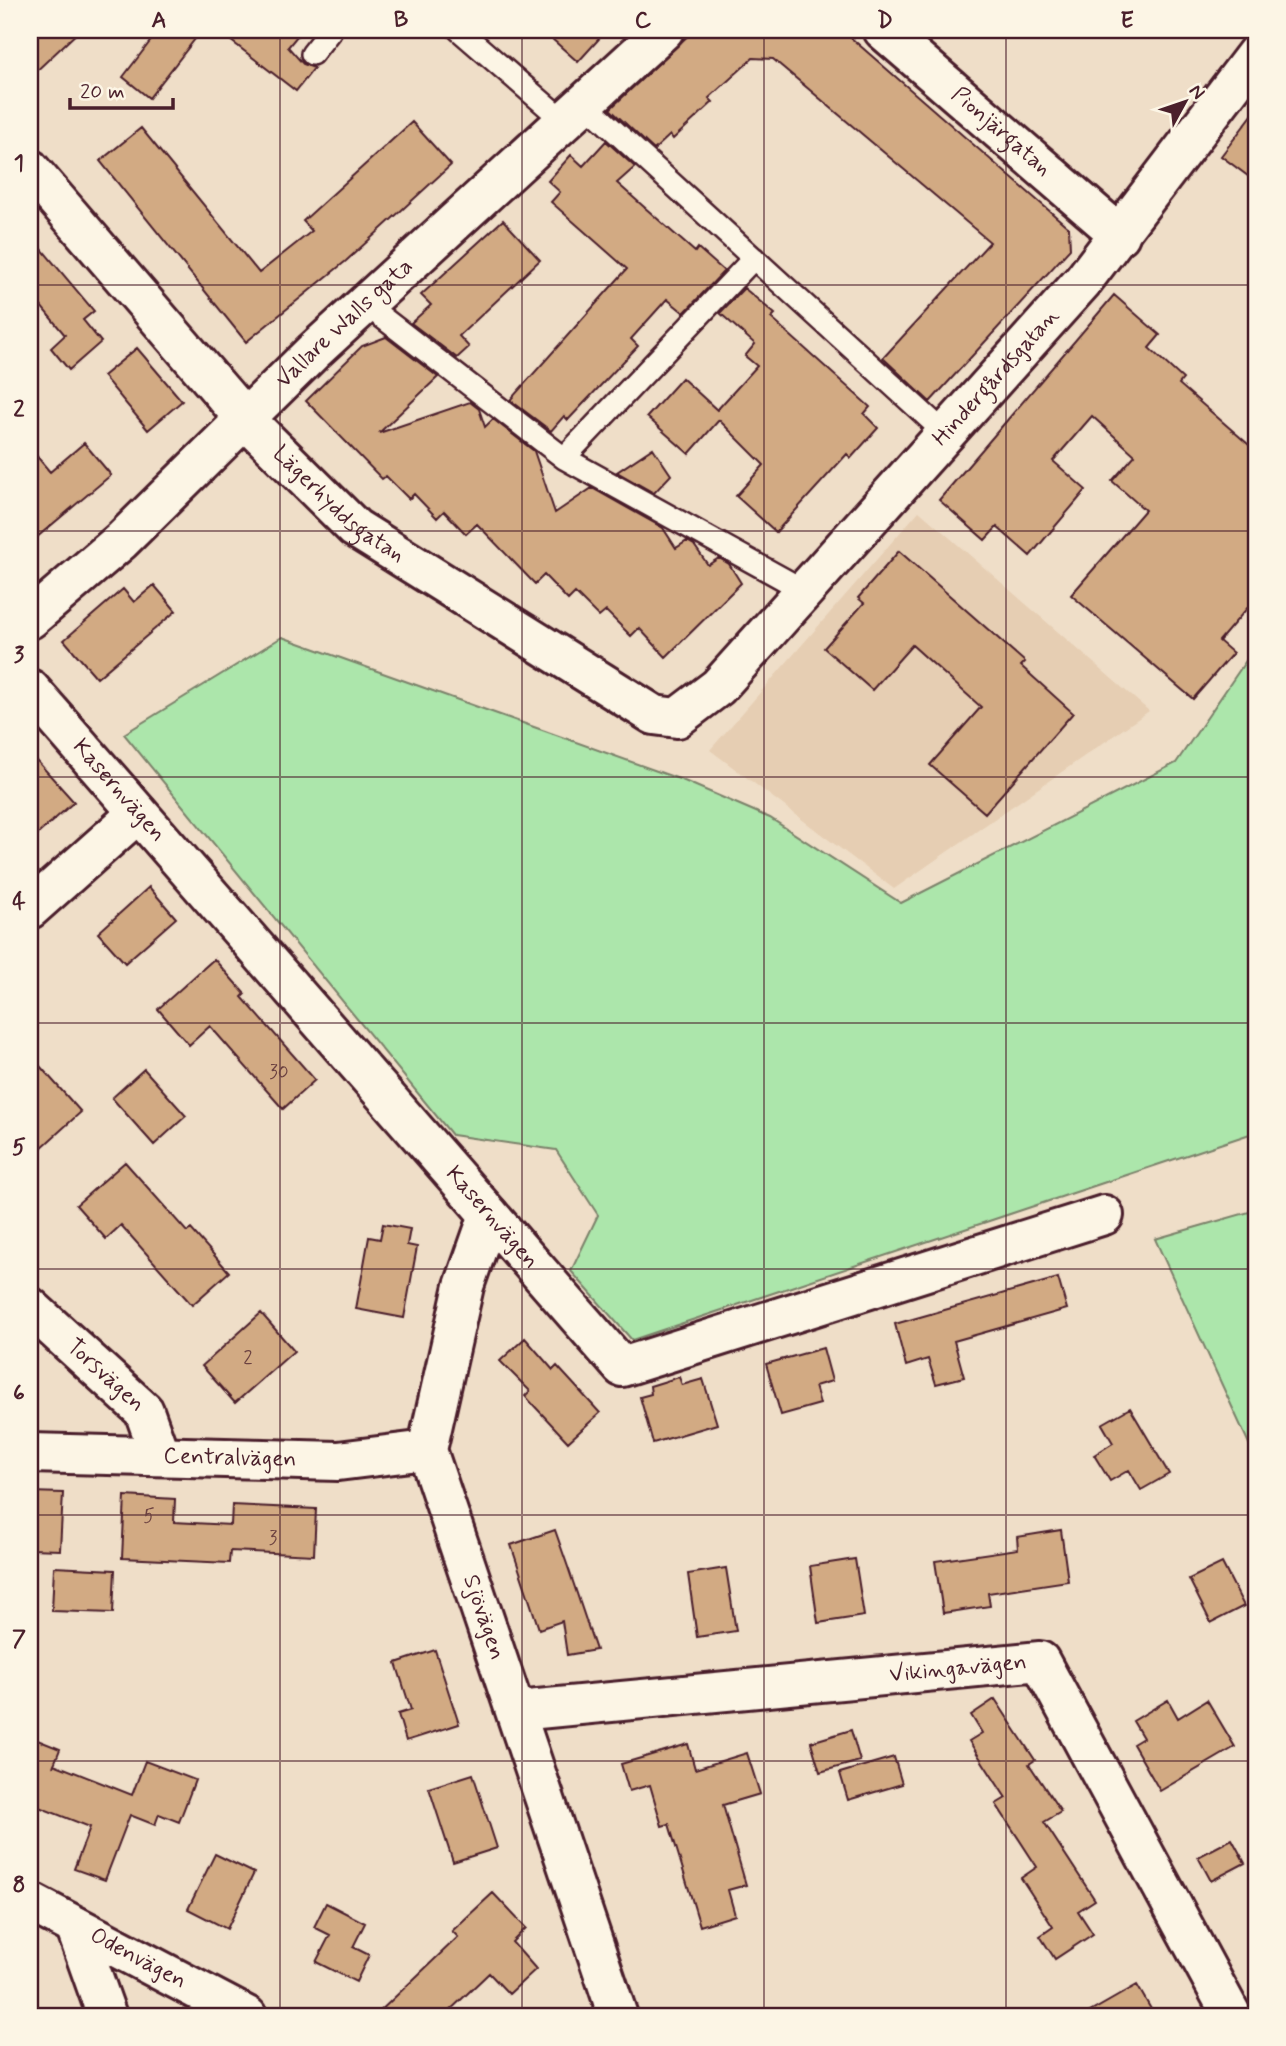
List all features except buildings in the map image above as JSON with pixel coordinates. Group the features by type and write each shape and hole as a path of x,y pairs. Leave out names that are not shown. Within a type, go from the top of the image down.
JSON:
{"street":[{"name":"Vallare Walls gata","path":"30,619 121,541 365,304 664,30"},
{"name":"Pionjärgatan","path":"883,30 1120,235"},
{"name":"Hindergårdsgatan","path":"718,687 947,435 1120,235 1256,54"},
{"name":"Lägerhyddsgatan","path":"30,169 245,419 355,528 654,715 677,718 718,687"},
{"name":"Kasernvägen","path":"30,689 622,1367 1104,1215"},
{"path":"30,909 138,813"},
{"path":"427,1450 464,1286 489,1215"},
{"name":"Torsvägen","path":"30,1307 144,1411 160,1456"},
{"name":"Centralvägen","path":"30,1453 338,1461 427,1450"},
{"name":"Sjövägen","path":"427,1450 618,2016"},
{"name":"Vikingavägen","path":"517,1711 1040,1661 1232,2016"},
{"name":"Odenvägen","path":"30,1902 247,2016"},
{"path":"75,1926 107,2016"}],"lane":[{"path":"312,54 331,30"},
{"path":"458,30 574,112 754,258 947,435"},
{"path":"564,458 754,258"},
{"path":"365,304 564,458 805,591"}],"shaded area":[{"path":"919,511 1149,711 894,889 710,750"}],"green space":[{"path":"282,637 682,780 770,818 901,903 1176,763 1256,646 1256,1132 632,1340 571,1271 598,1215 556,1150 452,1135 124,734"},
{"path":"1256,1210 1256,1459 1155,1239"}]}
